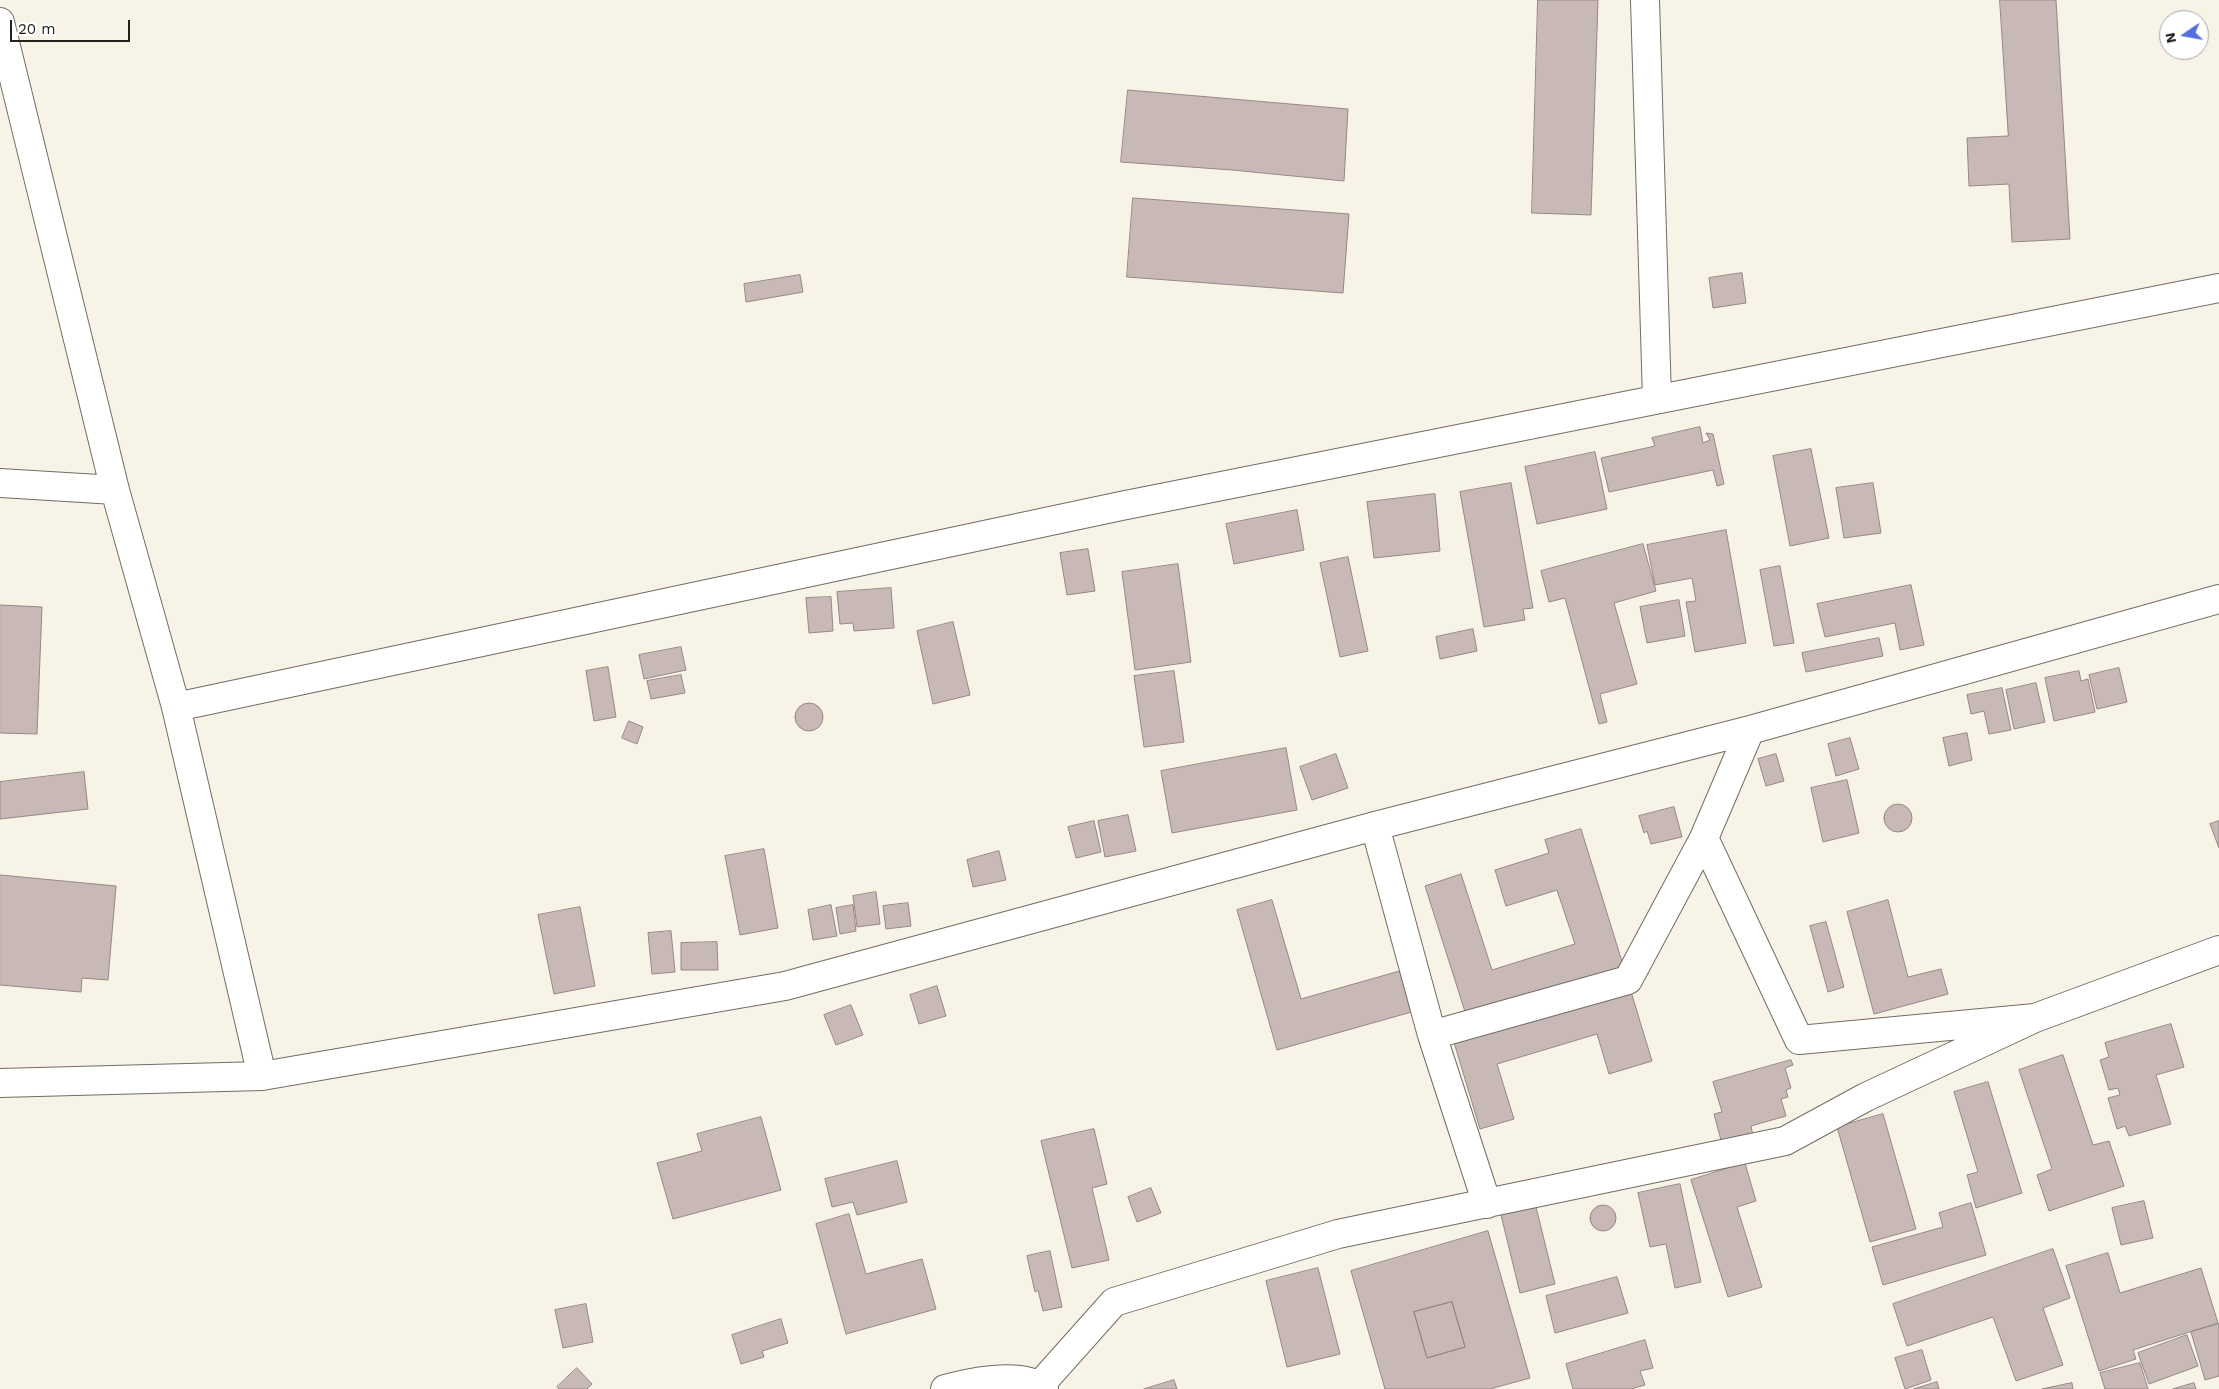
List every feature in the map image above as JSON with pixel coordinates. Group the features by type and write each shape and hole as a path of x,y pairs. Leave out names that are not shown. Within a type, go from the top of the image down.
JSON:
{"street":[{"path":"1645,0 1657,399"},
{"path":"0,22 115,490 176,708 262,1076"},
{"path":"176,708 1112,508 2219,288"},
{"path":"0,483 115,490"},
{"path":"0,1083 262,1076 785,986 1375,826 1750,730 2219,599"},
{"path":"1432,1035 1628,980 1704,838 1750,730"},
{"path":"1375,826 1432,1035 1487,1204"},
{"path":"1704,838 1799,1040 2035,1018"},
{"path":"945,1389 1013,1378 1042,1387 1114,1302 1338,1234 1785,1141 1866,1097 2035,1018 2219,950"}],"building":[{"path":"1538,0 1598,0 1591,215 1532,213"},
{"path":"2000,0 2056,0 2070,239 2012,242 2009,184 1969,186 1967,138 2008,136"},
{"path":"1128,90 1348,109 1344,181 1121,162"},
{"path":"1133,198 1349,214 1343,293 1127,277"},
{"path":"1742,273 1746,303 1713,308 1709,278"},
{"path":"800,275 803,292 746,302 744,284"},
{"path":"1700,427 1703,443 1710,440 1706,433 1713,434 1724,484 1717,486 1713,470 1609,492 1601,458 1655,446 1652,438"},
{"path":"1811,449 1829,538 1790,546 1773,456"},
{"path":"1595,452 1607,509 1537,524 1525,467"},
{"path":"1511,483 1533,608 1523,609 1525,620 1484,627 1460,492"},
{"path":"1873,483 1881,533 1844,538 1836,488"},
{"path":"1435,494 1440,551 1374,558 1367,502"},
{"path":"1297,510 1304,550 1234,564 1226,524"},
{"path":"1726,530 1746,643 1695,652 1686,602 1696,601 1692,578 1655,585 1647,545"},
{"path":"1643,544 1656,591 1614,603 1637,684 1600,694 1607,722 1599,724 1565,598 1549,602 1541,571"},
{"path":"1088,549 1095,591 1067,595 1060,553"},
{"path":"1348,557 1368,651 1340,657 1320,563"},
{"path":"1178,564 1191,662 1135,670 1122,572"},
{"path":"1780,566 1794,643 1774,646 1760,570"},
{"path":"1911,585 1924,645 1900,650 1895,623 1825,637 1817,604"},
{"path":"891,588 894,628 854,631 853,623 840,624 837,592"},
{"path":"831,597 833,631 809,633 806,598"},
{"path":"1679,600 1685,636 1647,643 1640,607"},
{"path":"0,605 42,607 37,734 0,733"},
{"path":"953,622 970,695 933,704 917,631"},
{"path":"1473,629 1477,651 1440,659 1436,637"},
{"path":"1879,638 1883,656 1806,672 1802,653"},
{"path":"681,647 686,670 644,679 639,655"},
{"path":"608,667 616,717 594,721 586,671"},
{"path":"2119,668 2127,702 2097,709 2089,675"},
{"path":"1174,671 1184,742 1144,747 1134,676"},
{"path":"2079,671 2081,681 2088,679 2095,712 2054,721 2045,678"},
{"path":"681,675 685,693 651,699 647,681"},
{"path":"2036,683 2045,722 2014,729 2006,690"},
{"path":"2002,688 2011,730 1989,734 1984,711 1971,714 1967,695"},
{"path":"809,703 819,707 823,717 819,727 809,731 799,727 795,717 799,707"},
{"path":"629,721 643,727 637,744 622,738"},
{"path":"1967,733 1972,760 1949,766 1943,738"},
{"path":"1850,738 1859,769 1836,776 1828,744"},
{"path":"1286,748 1297,810 1172,833 1161,771"},
{"path":"1336,754 1348,788 1312,800 1300,767"},
{"path":"1776,754 1784,781 1766,786 1758,759"},
{"path":"84,772 88,809 0,819 0,782"},
{"path":"1847,780 1859,833 1823,842 1811,788"},
{"path":"1898,804 1908,808 1912,818 1908,828 1898,832 1888,828 1884,818 1888,808"},
{"path":"1674,807 1682,837 1651,844 1647,831 1644,833 1639,816"},
{"path":"1128,815 1136,851 1105,857 1098,821"},
{"path":"1094,821 1101,852 1076,858 1068,827"},
{"path":"2219,821 2219,848 2210,824"},
{"path":"1581,829 1624,968 1467,1018 1425,886 1461,874 1492,970 1575,944 1557,890 1506,906 1495,870 1549,853 1545,840"},
{"path":"764,849 778,928 740,935 725,856"},
{"path":"999,851 1006,880 973,887 967,860"},
{"path":"0,875 116,886 108,980 82,978 81,992 0,985"},
{"path":"876,892 880,924 857,927 853,896"},
{"path":"1272,900 1301,999 1403,970 1415,1011 1277,1050 1237,910"},
{"path":"1888,900 1908,977 1941,969 1948,994 1874,1014 1847,912"},
{"path":"908,903 911,926 886,929 883,906"},
{"path":"831,905 837,936 813,940 808,910"},
{"path":"853,905 856,931 840,934 836,908"},
{"path":"580,907 595,986 554,994 538,915"},
{"path":"1826,922 1844,987 1828,992 1810,926"},
{"path":"671,931 675,972 652,974 648,933"},
{"path":"717,942 718,970 681,970 681,943"},
{"path":"1629,985 1652,1061 1609,1074 1597,1034 1497,1064 1514,1119 1480,1129 1453,1039"},
{"path":"937,986 946,1016 919,1024 910,995"},
{"path":"851,1005 863,1035 836,1045 824,1015"},
{"path":"2171,1024 2184,1067 2156,1075 2171,1124 2129,1136 2125,1126 2117,1129 2108,1098 2120,1095 2118,1088 2109,1090 2100,1060 2109,1057 2105,1043"},
{"path":"2063,1055 2093,1145 2109,1141 2124,1186 2049,1211 2037,1175 2052,1169 2019,1070"},
{"path":"1791,1060 1793,1065 1785,1068 1791,1088 1786,1090 1788,1097 1781,1099 1786,1116 1751,1126 1753,1136 1722,1144 1714,1114 1722,1112 1713,1082"},
{"path":"1988,1082 2022,1193 1976,1208 1967,1175 1978,1172 1954,1092"},
{"path":"1883,1114 1916,1229 1870,1242 1837,1127"},
{"path":"761,1117 781,1190 673,1219 657,1163 702,1151 697,1134"},
{"path":"1094,1129 1107,1184 1092,1188 1109,1260 1072,1268 1041,1141"},
{"path":"897,1161 907,1202 857,1215 853,1202 832,1207 825,1179"},
{"path":"1745,1163 1756,1201 1737,1207 1762,1287 1728,1297 1691,1180"},
{"path":"1680,1184 1701,1282 1675,1288 1666,1244 1650,1247 1638,1193"},
{"path":"1151,1188 1161,1213 1137,1222 1128,1197"},
{"path":"2144,1201 2153,1238 2121,1245 2112,1208"},
{"path":"1971,1203 1986,1255 1883,1285 1872,1247 1943,1227 1939,1213"},
{"path":"1603,1205 1612,1209 1616,1218 1612,1227 1603,1231 1594,1227 1590,1218 1594,1209"},
{"path":"1536,1207 1555,1284 1520,1293 1501,1215"},
{"path":"849,1214 866,1274 922,1259 936,1309 846,1334 816,1224"},
{"path":"1488,1231 1530,1378 1490,1389 1385,1389 1351,1271","holes":["1452,1302 1465,1347 1427,1358 1414,1312"]},
{"path":"2053,1249 2070,1298 2043,1308 2063,1365 2016,1381 1993,1317 1907,1346 1893,1304"},
{"path":"1050,1251 1062,1307 1043,1311 1038,1290 1035,1292 1027,1256"},
{"path":"2108,1253 2120,1293 2201,1268 2218,1323 2133,1350 2136,1359 2099,1371 2066,1266"},
{"path":"1318,1268 1340,1354 1287,1367 1266,1281"},
{"path":"1617,1277 1628,1313 1555,1333 1546,1296"},
{"path":"1452,1302 1465,1347 1427,1358 1414,1312"},
{"path":"586,1304 593,1342 563,1348 555,1310"},
{"path":"781,1319 788,1343 762,1351 764,1357 741,1364 732,1335"},
{"path":"2219,1324 2219,1376 2205,1380 2191,1332"},
{"path":"2187,1335 2198,1366 2149,1384 2138,1353"},
{"path":"1645,1340 1653,1368 1640,1371 1645,1385 1631,1389 1573,1389 1566,1364"},
{"path":"1922,1350 1931,1380 1905,1389 1895,1358"},
{"path":"2140,1363 2148,1389 2105,1389 2100,1373"},
{"path":"577,1368 592,1384 587,1389 559,1389 557,1387"},
{"path":"1174,1380 1177,1389 1144,1389"},
{"path":"1937,1382 1939,1389 1914,1389"},
{"path":"2072,1383 2073,1389 2042,1389"},
{"path":"2194,1383 2196,1389 2173,1389"}]}
